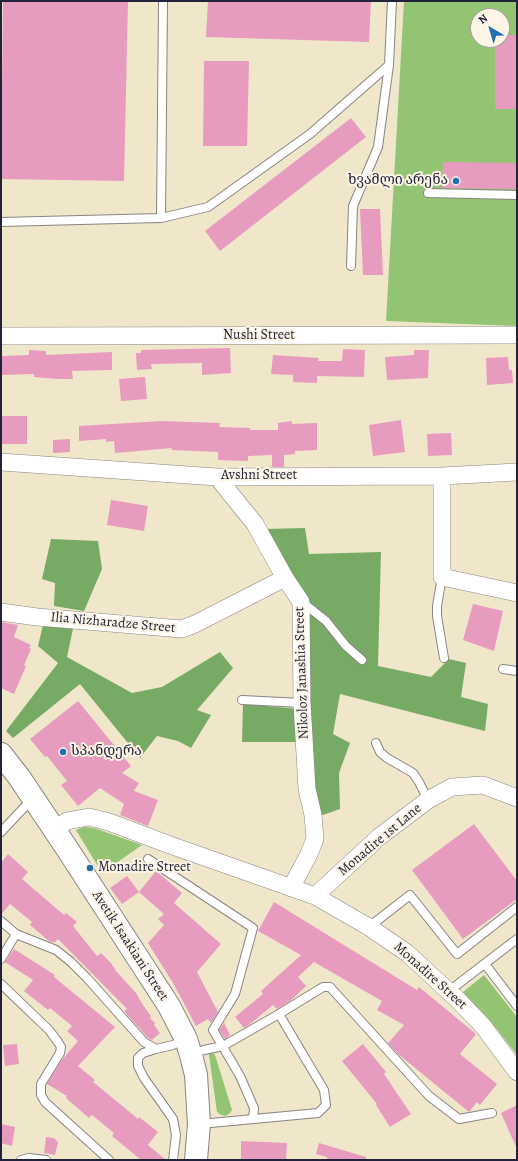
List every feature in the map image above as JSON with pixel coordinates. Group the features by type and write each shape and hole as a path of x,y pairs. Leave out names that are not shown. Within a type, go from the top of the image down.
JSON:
{"main road":[{"name":"Avetik Isaakiani Street","path":"1,754 33,797 168,1006 189,1047 196,1074 199,1124 196,1160"}],"street":[{"name":"Nushi Street","path":"1,336 517,335"},
{"name":"Avshni Street","path":"1,462 217,477 442,476 517,472"},
{"path":"442,476 442,577 517,593"},
{"name":"Nikoloz Janashia Street","path":"217,477 254,524 285,578 301,602 302,703 307,789 313,815 315,839 310,854 291,888"},
{"name":"Ilia Nizharadze Street","path":"1,612 37,617 182,629 195,624 285,578"},
{"name":"Monadire 1st Lane","path":"316,896 379,837 428,800 452,786 483,785 517,798"},
{"name":"Monadire Street","path":"54,829 67,821 89,817 103,820 316,896 369,927 407,953 449,991 483,1026 517,1072"}],"lane":[{"path":"160,218 163,1"},
{"path":"351,266 353,206 378,147 388,65 392,1"},
{"path":"1,222 160,218 208,207 310,134 388,65"},
{"path":"428,193 517,195"},
{"path":"442,577 436,606 444,658"},
{"path":"301,602 326,621 346,646 362,660"},
{"path":"504,669 517,671"},
{"path":"242,700 302,703"},
{"path":"376,743 380,752 387,758 413,773 420,782 428,800"},
{"path":"1,832 33,797"},
{"path":"148,859 253,928 235,994 213,1030 240,1076 254,1108 254,1119"},
{"path":"369,927 410,895 457,954 517,907"},
{"path":"1,921 16,934 56,950 87,978 144,1042 156,1049"},
{"path":"1,959 16,934"},
{"path":"449,991 517,939"},
{"path":"485,964 517,1006"},
{"path":"1,984 49,1030 61,1046 60,1053 41,1084 41,1095 46,1102 109,1160"},
{"path":"173,1160 176,1135 173,1119 144,1078 138,1066 138,1058 143,1053 173,1045 204,1050 223,1046 323,987 330,987 429,1096 459,1119 492,1113"},
{"path":"199,1124 318,1113 326,1105 324,1090 279,1014"},
{"path":"21,1160 29,1158 46,1160"}],"green space":[{"name":"ხვამლი არენა","path":"404,1 517,1 517,326 386,321"},
{"path":"305,528 309,554 381,552 378,666 431,677 449,659 466,663 461,697 488,704 485,731 340,694 333,734 350,743 339,773 340,809 317,817 312,786 306,603 266,529"},
{"path":"51,539 98,541 102,569 84,611 54,606 55,583 42,579"},
{"path":"44,621 74,624 67,657 132,693 162,687 220,652 233,668 197,710 211,715 191,748 178,741 157,736 140,758 80,684 13,738 6,731 58,663 38,646"},
{"path":"243,704 299,709 301,742 242,742"},
{"path":"84,827 94,828 142,845 102,873 76,830"},
{"path":"484,975 517,1017 517,1055 492,1023 463,992"},
{"path":"210,1051 215,1055 232,1110 225,1116 217,1112 209,1055"}],"building":[{"path":"3,1 128,1 124,181 1,179"},
{"path":"208,1 371,1 369,42 206,37"},
{"path":"510,35 517,35 517,109 495,109 495,48 510,48"},
{"path":"204,61 249,61 247,146 203,146"},
{"path":"351,118 366,137 220,251 205,231"},
{"path":"443,162 517,163 517,189 442,188"},
{"path":"360,209 380,209 383,275 363,275"},
{"path":"230,348 231,373 202,375 202,363 151,364 152,369 137,370 136,353 141,353 141,350"},
{"path":"343,349 365,350 364,377 317,376 317,383 293,382 293,375 271,374 273,355 319,358 318,361 342,361"},
{"path":"29,350 46,351 46,355 112,352 112,370 72,371 73,379 34,377 34,374 1,375 1,356 29,355"},
{"path":"414,350 429,350 428,378 387,380 385,357 414,355"},
{"path":"508,357 509,370 512,370 513,383 487,385 486,358"},
{"path":"145,377 147,399 121,401 119,379"},
{"path":"2,416 27,416 27,444 2,444"},
{"path":"401,420 405,452 373,456 369,425"},
{"path":"162,421 220,423 219,427 250,428 250,430 278,430 278,423 292,421 292,424 317,423 317,450 295,451 295,454 284,455 284,467 272,467 272,455 248,456 248,461 218,460 218,452 171,450 172,448 115,453 114,441 106,442 106,439 79,441 79,426"},
{"path":"451,433 452,455 428,456 427,434"},
{"path":"70,439 70,452 53,453 53,440"},
{"path":"111,500 148,506 144,531 107,525"},
{"path":"473,604 503,611 494,651 463,640"},
{"path":"1,622 18,625 14,637 31,645 29,648 31,649 24,665 26,666 14,694 1,688"},
{"path":"78,701 131,766 122,773 139,783 134,791 158,800 148,826 120,815 124,804 100,788 78,806 61,785 67,781 47,756 45,757 30,739"},
{"path":"474,824 517,881 517,899 463,939 412,870"},
{"path":"8,854 28,872 22,879 64,915 66,913 77,922 73,926 97,956 101,953 136,993 160,1033 152,1040 148,1038 124,1011 127,1009 58,939 54,943 49,941 30,925 32,922 10,904 1,915 1,863"},
{"path":"156,871 182,893 174,903 221,944 197,972 218,1012 211,1023 208,1019 196,1026 173,983 148,943 164,925 158,919 164,914 139,892"},
{"path":"127,876 139,892 122,904 110,888"},
{"path":"274,902 417,990 419,987 476,1034 460,1054 497,1084 480,1105 477,1102 469,1112 398,1054 388,1043 404,1025 377,1010 382,1001 314,962 298,977 306,986 290,1001 277,1009 273,1005 244,1028 235,1017 263,994 261,991 301,955 258,931"},
{"path":"14,949 55,975 54,977 115,1027 78,1066 95,1080 93,1082 138,1119 139,1117 158,1132 148,1145 166,1160 141,1160 112,1136 114,1133 92,1115 89,1118 66,1098 67,1096 47,1084 61,1061 78,1041 67,1031 72,1026 50,1008 48,1010 24,991 33,980 5,962"},
{"path":"224,1023 230,1035 225,1039 219,1030"},
{"path":"17,1044 19,1064 5,1066 3,1045"},
{"path":"363,1044 386,1072 384,1074 411,1114 390,1127 376,1105 377,1104 342,1061"},
{"path":"517,1105 517,1149 501,1113"},
{"path":"1,1124 15,1127 12,1146 1,1143"},
{"path":"46,1137 54,1138 58,1142 55,1155 44,1153"},
{"path":"241,1141 287,1143 286,1160 241,1160"},
{"path":"319,1143 366,1157 366,1160 327,1160 327,1157 316,1154"}],"place":[{"name":"ხვამლი არენა","path":"456,181"},
{"name":"სპანდერა","path":"63,752"},
{"name":"Monadire Street","path":"90,868"}]}
